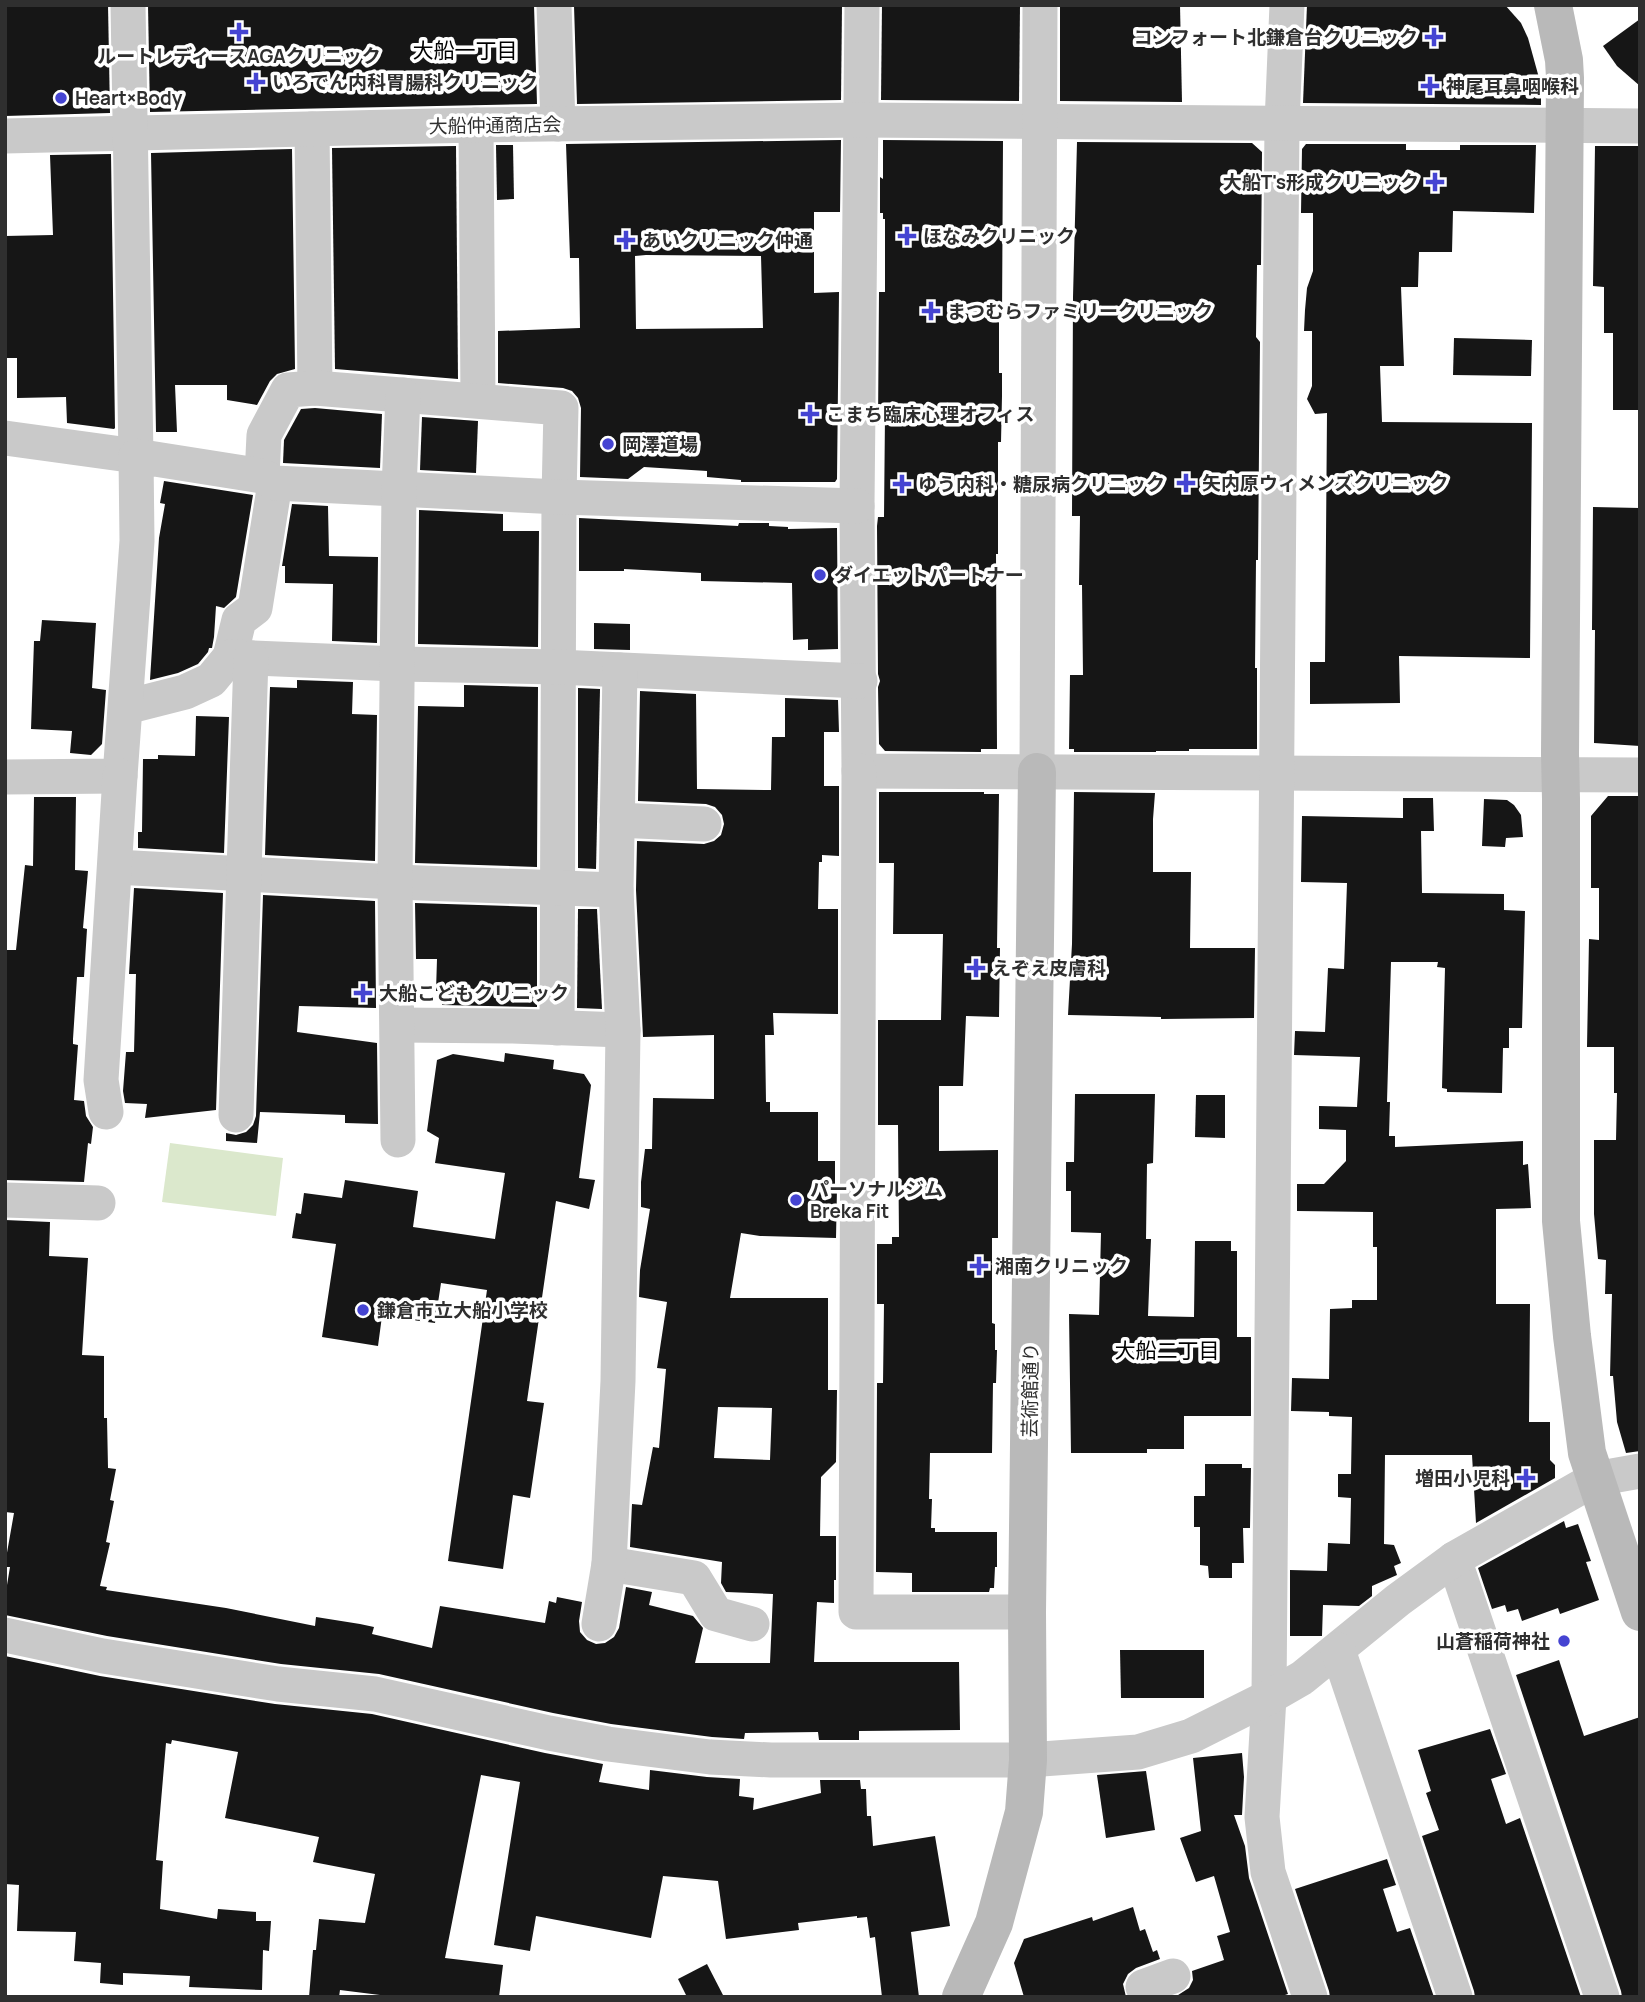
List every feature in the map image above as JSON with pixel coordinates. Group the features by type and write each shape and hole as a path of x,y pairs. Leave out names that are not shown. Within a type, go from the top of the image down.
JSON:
{"street":[{"path":"106,1112 101,1080 137,541 128,5"},
{"path":"554,5 558,124"},
{"path":"862,5 856,506 860,681 856,1612 1027,1612"},
{"path":"1037,772 1040,5"},
{"path":"1287,5 1282,123 1269,1697 1262,1817 1268,1872 1310,1997"},
{"path":"1553,5 1564,60 1565,126 1560,741 1561,1221 1587,1453 1640,1612"},
{"name":"大船仲通商店会","path":"5,136 476,125 861,120 1640,126"},
{"path":"476,125 478,400"},
{"path":"312,129 315,388"},
{"path":"236,1115 243,874 239,620 255,608 269,480 264,435 288,390 315,388 561,408 556,1028"},
{"path":"398,1140 395,882 403,395"},
{"path":"5,438 136,456 269,480 559,497 856,506"},
{"path":"126,707 186,692 211,680 241,658 558,667 860,681"},
{"path":"599,1624 609,1564 618,1381 623,1030 616,890 620,670"},
{"path":"859,771 1640,775"},
{"name":"芸術館通り","path":"961,1997 994,1923 1024,1812 1028,1760 1027,1612 1037,772"},
{"path":"5,777 120,776"},
{"path":"617,820 704,824"},
{"path":"115,867 395,882 616,890"},
{"path":"398,1025 623,1030"},
{"path":"5,1200 98,1203"},
{"path":"5,1634 103,1656 251,1680 375,1694 549,1733 608,1744 710,1757 771,1760 1028,1760 1138,1752 1191,1736 1303,1678 1398,1600 1454,1559 1595,1479 1640,1471"},
{"path":"1454,1559 1602,1997"},
{"path":"609,1564 694,1578 716,1614 752,1624"},
{"path":"1338,1650 1455,1997"}],"shaded area":[{"path":"170,1143 283,1158 276,1216 162,1202"}],"building":[{"path":"6,5 108,5 110,113 5,116"},
{"path":"148,5 534,5 537,104 150,112"},
{"path":"574,5 842,6 841,100 577,104"},
{"path":"882,5 1020,5 1019,101 881,100"},
{"path":"1060,5 1180,5 1182,102 1060,101"},
{"path":"1307,5 1505,5 1521,23 1528,38 1541,85 1541,105 1303,103"},
{"path":"1640,19 1640,86 1617,66 1603,46"},
{"path":"841,140 840,212 814,212 814,293 839,292 835,482 741,482 707,477 707,471 644,467 628,479 580,477 581,408 572,391 498,383 498,331 580,328 579,258 570,258 566,144","holes":["635,256 761,256 763,328 636,329"]},
{"path":"883,140 1003,141 1002,320 999,320 1002,396 1001,442 998,442 996,554 997,749 981,749 981,752 885,751 879,744 877,526 878,517 884,517 885,415 878,425 879,292 885,292 885,219 883,213 880,213"},
{"path":"1077,142 1252,143 1262,152 1261,265 1257,265 1256,337 1260,342 1255,668 1257,749 1074,752 1074,749 1069,749 1070,675 1083,675 1082,585 1079,585 1080,516 1072,516"},
{"path":"1306,144 1406,144 1406,150 1460,150 1460,145 1536,145 1534,213 1453,211 1452,252 1419,252 1418,287 1401,287 1404,366 1380,366 1382,422 1532,423 1530,658 1399,656 1400,703 1310,704 1310,662 1325,662 1327,413 1315,414 1307,399 1312,386 1312,331 1304,331 1307,288 1313,271 1313,213 1301,213 1302,149"},
{"path":"496,145 513,145 514,199 497,200"},
{"path":"456,146 458,379 335,369 332,148"},
{"path":"1595,146 1640,146 1640,410 1613,410 1613,333 1604,333 1604,287 1593,286"},
{"path":"292,149 295,369 277,374 257,405 227,400 227,385 175,385 177,432 156,432 151,153"},
{"path":"111,154 114,429 67,423 66,397 17,398 17,358 5,358 5,236 53,235 50,155"},
{"path":"1454,338 1532,340 1531,376 1453,375"},
{"path":"301,409 382,414 380,468 283,463 284,440"},
{"path":"422,417 478,421 476,473 420,470"},
{"path":"164,481 253,495 236,597 224,608 216,606 212,648 209,648 198,664 178,673 150,680 159,538 165,504 160,503"},
{"path":"292,504 328,506 329,556 378,557 377,643 332,641 333,584 285,583 285,566 282,566"},
{"path":"1593,507 1640,508 1640,746 1594,743"},
{"path":"419,510 503,514 503,531 539,531 538,647 418,644"},
{"path":"579,518 738,526 739,523 769,523 769,526 788,529 837,528 838,649 808,650 808,639 793,640 792,583 701,581 701,573 624,569 579,571"},
{"path":"42,620 96,623 92,688 106,690 102,744 91,755 70,753 72,731 31,729 34,641 40,641"},
{"path":"594,623 630,624 630,650 594,649"},
{"path":"297,680 353,682 352,714 377,715 375,861 265,855 270,687 297,688"},
{"path":"464,685 538,687 537,867 415,863 418,706 464,707"},
{"path":"578,688 600,689 596,869 578,868"},
{"path":"640,691 696,694 697,789 771,790 772,737 785,737 785,698 838,700 839,732 824,732 824,786 839,786 839,856 822,855 822,862 819,862 818,909 838,909 838,1014 773,1013 774,1035 765,1035 766,1102 770,1102 770,1112 818,1112 818,1161 835,1161 836,1238 741,1233 730,1298 828,1298 828,1390 837,1390 836,1462 821,1477 820,1536 836,1536 836,1580 834,1603 817,1602 814,1662 959,1662 960,1730 859,1731 859,1740 819,1740 818,1732 745,1733 744,1739 712,1737 611,1724 379,1674 281,1664 107,1636 5,1615 10,1567 5,1567 5,1564 14,1513 5,1512 5,1220 50,1222 49,1256 88,1258 82,1355 104,1356 104,1418 107,1418 108,1468 116,1469 110,1500 114,1501 106,1542 110,1543 100,1586 107,1587 106,1590 226,1608 315,1626 316,1617 360,1624 374,1627 372,1634 432,1648 440,1606 545,1623 549,1601 556,1603 557,1597 582,1602 580,1632 587,1640 596,1644 605,1643 614,1637 619,1628 626,1587 652,1592 649,1605 693,1616 703,1628 695,1663 770,1663 773,1594 726,1592 721,1583 722,1562 630,1547 632,1504 642,1505 653,1447 659,1448 666,1369 657,1368 667,1302 639,1297 640,1270 650,1209 641,1207 641,1182 645,1149 652,1149 653,1098 714,1099 714,1035 643,1037 636,890 637,841 704,844 721,835 724,824 722,815 715,807 706,804 638,801","holes":["718,1407 772,1408 770,1460 714,1458"]},
{"path":"196,716 229,717 224,853 138,848 138,832 142,832 143,759 158,759 158,755 195,756"},
{"path":"879,792 999,794 999,1017 966,1016 963,1086 939,1086 939,1151 998,1150 998,1238 992,1238 992,1323 995,1324 997,1350 996,1383 993,1383 992,1453 930,1453 929,1499 932,1499 931,1528 935,1528 935,1532 997,1532 997,1567 994,1588 990,1588 989,1592 912,1592 912,1573 876,1572 877,1383 883,1383 884,1304 877,1304 877,1244 892,1244 892,1237 899,1237 898,1125 878,1125 878,1020 941,1020 943,934 893,934 894,863 879,863"},
{"path":"1074,792 1155,793 1153,872 1191,872 1190,948 1255,948 1254,1018 1161,1019 1068,1015"},
{"path":"1608,796 1640,796 1640,1451 1626,1453 1617,1422 1613,1376 1610,1376 1612,1294 1605,1294 1606,1260 1598,1259 1594,1214 1594,1140 1616,1140 1614,1047 1587,1047 1589,939 1599,940 1599,888 1591,888 1591,816"},
{"path":"34,797 76,797 75,870 88,871 83,928 87,929 84,977 77,977 73,1039 73,1044 78,1045 74,1100 84,1101 86,1116 93,1127 91,1144 88,1143 84,1182 5,1180 5,950 16,950 25,865 33,866"},
{"path":"1403,798 1433,798 1434,831 1421,831 1422,893 1504,894 1504,910 1525,911 1522,1028 1509,1028 1509,1048 1503,1048 1502,1093 1447,1092 1447,1089 1442,1088 1445,968 1437,967 1438,962 1391,962 1387,1102 1390,1102 1389,1136 1395,1136 1395,1147 1523,1141 1523,1165 1528,1164 1531,1208 1496,1209 1496,1304 1530,1304 1529,1422 1550,1422 1550,1460 1555,1465 1555,1478 1476,1523 1472,1455 1385,1455 1384,1544 1394,1545 1401,1563 1394,1566 1397,1575 1372,1586 1372,1596 1359,1606 1323,1605 1322,1636 1290,1636 1290,1570 1327,1571 1328,1543 1350,1544 1351,1498 1338,1497 1338,1474 1351,1474 1352,1417 1329,1416 1329,1412 1291,1411 1292,1378 1329,1379 1330,1309 1352,1308 1352,1300 1377,1300 1377,1247 1373,1247 1373,1212 1297,1211 1297,1184 1324,1184 1346,1161 1346,1130 1319,1129 1319,1106 1357,1107 1360,1057 1294,1055 1295,1031 1325,1032 1328,968 1344,969 1347,883 1301,882 1302,816 1403,818"},
{"path":"1484,799 1507,800 1514,805 1521,815 1523,837 1506,838 1505,847 1482,846"},
{"path":"134,888 223,893 216,1110 145,1118 147,1104 125,1103 123,1091 126,1052 134,1052 136,974 129,974"},
{"path":"263,895 375,901 376,1008 299,1006 297,1032 377,1043 378,1124 345,1123 345,1115 260,1112 257,1143 226,1141 226,1133 236,1135 246,1132 253,1125 256,1116"},
{"path":"415,903 537,907 537,1007 442,1005 443,991 436,991 437,959 416,959"},
{"path":"578,909 597,909 602,1009 577,1008"},
{"path":"505,1053 554,1060 553,1069 584,1074 591,1085 579,1178 595,1180 589,1209 556,1201 527,1401 544,1403 530,1498 513,1495 503,1569 448,1561 487,1290 441,1283 435,1323 382,1316 378,1346 322,1337 336,1244 292,1238 296,1213 301,1214 304,1193 342,1198 345,1180 418,1191 413,1227 495,1239 505,1173 435,1163 439,1138 427,1131 437,1060 453,1054 504,1062"},
{"path":"1075,1094 1155,1094 1153,1163 1147,1164 1146,1239 1151,1239 1148,1316 1194,1317 1195,1241 1231,1241 1231,1251 1237,1251 1237,1337 1251,1337 1251,1416 1184,1416 1184,1449 1147,1449 1147,1453 1071,1453 1069,1314 1099,1315 1101,1233 1071,1232 1071,1191 1066,1191 1066,1162 1074,1162"},
{"path":"1196,1095 1225,1095 1225,1138 1195,1137"},
{"path":"1205,1464 1242,1464 1242,1468 1251,1468 1250,1528 1243,1528 1244,1563 1232,1563 1232,1578 1209,1578 1208,1566 1200,1565 1200,1527 1194,1527 1194,1496 1205,1496"},
{"path":"1564,1521 1566,1528 1578,1524 1591,1561 1586,1562 1599,1600 1560,1614 1558,1608 1522,1621 1518,1609 1507,1612 1505,1605 1492,1609 1478,1568"},
{"path":"1120,1650 1204,1650 1204,1698 1121,1698"},
{"path":"5,1656 100,1676 275,1704 372,1714 603,1764 599,1782 649,1790 650,1770 740,1779 739,1796 754,1798 753,1810 821,1793 820,1780 860,1780 861,1789 866,1789 867,1816 871,1816 873,1846 935,1836 950,1926 911,1932 919,1997 882,1997 875,1937 870,1938 867,1917 798,1923 799,1930 726,1939 718,1881 663,1876 651,1938 536,1916 530,1951 494,1945 520,1782 481,1775 445,1958 503,1965 499,1997 396,1997 340,1990 339,1997 309,1997 319,1919 365,1923 375,1874 313,1862 319,1837 225,1818 238,1752 172,1740 171,1744 166,1743 156,1860 163,1861 160,1909 217,1919 218,1909 256,1912 256,1921 271,1921 269,1951 263,1950 262,1990 189,1987 190,1976 123,1973 123,1985 100,1983 101,1963 74,1961 76,1932 17,1931 19,1885 5,1884"},
{"path":"1559,1660 1584,1736 1640,1717 1640,1997 1622,1997 1516,1675"},
{"path":"1490,1729 1506,1774 1491,1779 1506,1824 1520,1818 1581,1997 1475,1997 1422,1836 1439,1830 1426,1793 1431,1791 1418,1750"},
{"path":"1242,1753 1242,1815 1234,1815 1245,1846 1249,1878 1288,1994 1279,1997 1175,1997 1189,1988 1193,1980 1192,1971 1224,1960 1217,1936 1230,1932 1214,1876 1196,1882 1180,1838 1201,1831 1193,1758"},
{"path":"1146,1771 1155,1830 1106,1838 1097,1775"},
{"path":"1387,1859 1396,1885 1383,1889 1397,1932 1410,1928 1434,1997 1330,1997 1295,1889"},
{"path":"1133,1907 1140,1931 1145,1929 1153,1952 1157,1950 1160,1959 1128,1974 1123,1984 1126,1997 1024,1997 1014,1963 1024,1939 1092,1917 1093,1921"},
{"path":"707,1964 724,1997 687,1997 678,1979"}],"place":[{"name":"ルートレディースAGAクリニック","path":"239,32"},
{"name":"コンフォート北鎌倉台クリニック","path":"1434,37"},
{"name":"いろでん内科胃腸科クリニック","path":"256,82"},
{"name":"神尾耳鼻咽喉科","path":"1430,86"},
{"name":"Heart×Body","path":"61,98"},
{"name":"大船T's形成クリニック","path":"1435,182"},
{"name":"ほなみクリニック","path":"907,236"},
{"name":"あいクリニック仲通","path":"626,240"},
{"name":"まつむらファミリークリニック","path":"931,311"},
{"name":"こまち臨床心理オフィス","path":"810,414"},
{"name":"岡澤道場","path":"608,444"},
{"name":"矢内原ウィメンズクリニック","path":"1186,483"},
{"name":"ゆう内科・糖尿病クリニック","path":"902,484"},
{"name":"ダイエットパートナー","path":"820,575"},
{"name":"えぞえ皮膚科","path":"976,968"},
{"name":"大船こどもクリニック","path":"363,993"},
{"name":"パーソナルジム Breka Fit","path":"796,1200"},
{"name":"湘南クリニック","path":"979,1266"},
{"name":"鎌倉市立大船小学校","path":"363,1310"},
{"name":"増田小児科","path":"1526,1478"},
{"name":"山蒼稲荷神社","path":"1564,1641"}],"district":[{"name":"大船一丁目","path":"465,51"},
{"name":"大船二丁目","path":"1167,1351"}]}
